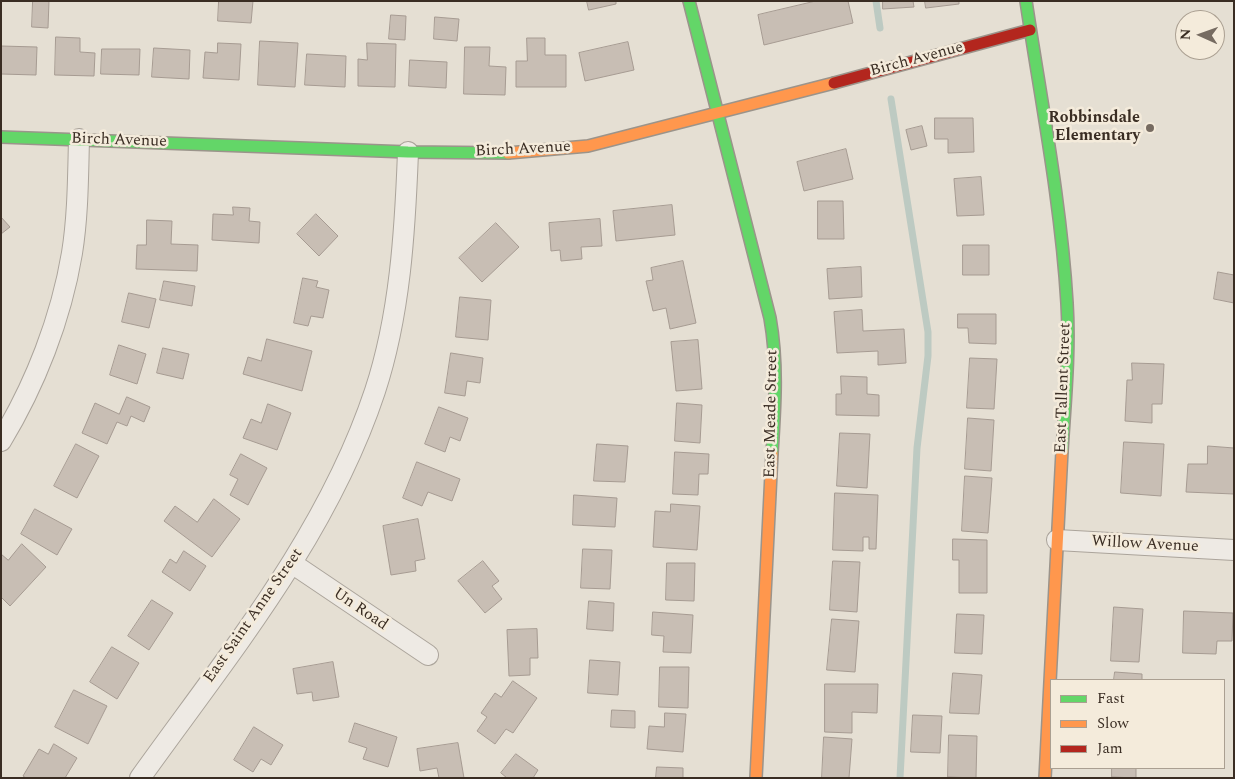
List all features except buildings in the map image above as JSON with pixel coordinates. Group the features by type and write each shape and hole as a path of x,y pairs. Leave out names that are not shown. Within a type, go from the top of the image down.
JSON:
{"street":[{"name":"East Meade Street","path":"689,1 770,318 775,348 776,383 756,778"},
{"name":"East Tallent Street","path":"1026,1 1063,248 1067,305 1067,364 1045,778"},
{"name":"Birch Avenue","path":"1,137 408,152 496,154 549,151 588,146 718,114 1030,30"},
{"path":"1,441 14,419 39,366 61,304 72,253 79,139"},
{"name":"East Saint Anne Street","path":"140,778 293,564 344,469 375,389 394,313 406,226 408,152"},
{"name":"Willow Avenue","path":"1057,540 1234,550"},
{"name":"Un Road","path":"293,564 428,655"}],"waterway":[{"path":"876,1 880,28"},
{"path":"891,99 928,332 928,356 917,448 900,778"}],"traffic: fast":[{"path":"689,1 770,318 775,368 772,453"},
{"path":"1026,1 1050,152 1064,265 1068,340 1062,451"},
{"path":"1,137 408,152 508,153"}],"traffic: slow":[{"path":"508,153 588,146 834,83"},
{"path":"1050,679 1062,451"},
{"path":"756,778 772,453"},
{"path":"1045,778 1050,682"}],"traffic: jam":[{"path":"834,83 1030,30"}],"place":[{"name":"Robbinsdale Elementary","path":"1150,128"}]}
